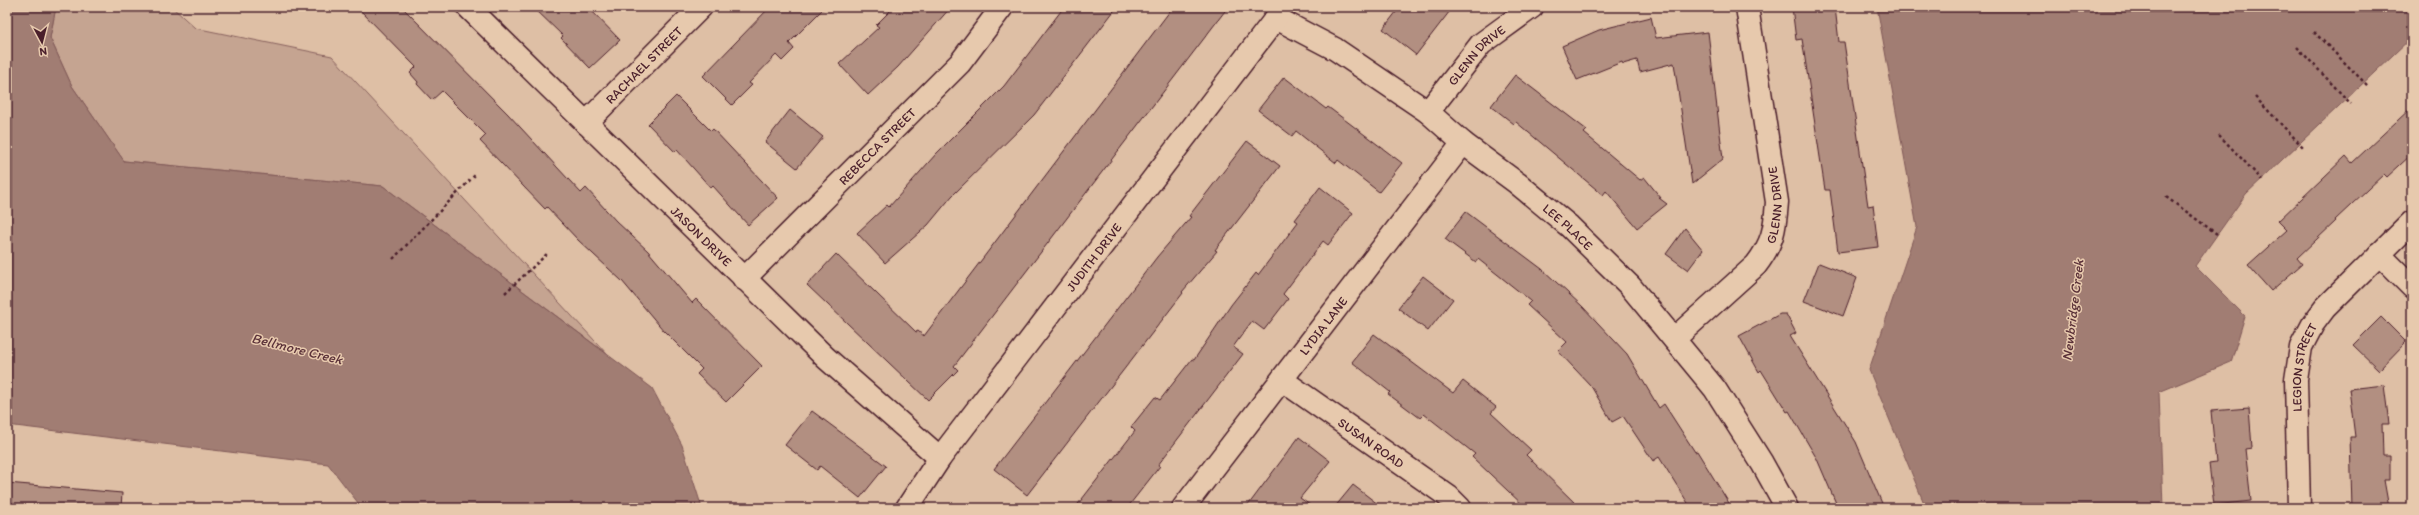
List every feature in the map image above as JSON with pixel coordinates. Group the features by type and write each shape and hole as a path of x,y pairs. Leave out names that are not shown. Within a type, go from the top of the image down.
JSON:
{"street":[{"name":"JASON DRIVE","path":"468,7 826,358 940,458"},
{"name":"RACHAEL STREET","path":"586,123 701,7"},
{"name":"REBECCA STREET","path":"744,279 960,63 1002,7"},
{"name":"GLENN DRIVE","path":"1428,112 1481,44 1532,7"},
{"name":"GLENN DRIVE","path":"1674,339 1756,265 1766,251 1775,231 1777,202 1747,7"},
{"name":"LEE PLACE","path":"1278,12 1428,112 1463,143 1517,183 1569,226 1630,286 1715,390 1762,462 1787,508"},
{"name":"JUDITH DRIVE","path":"906,508 940,458 1278,12"},
{"name":"LYDIA LANE","path":"1183,508 1463,143"},
{"name":"LEGION STREET","path":"2299,508 2296,380 2301,348 2313,324 2325,308 2412,222"},
{"path":"2379,254 2412,287"},
{"name":"SUSAN ROAD","path":"1282,380 1449,497 1460,508"}],"path":[{"path":"2314,32 2368,86"},
{"path":"2297,47 2351,104"},
{"path":"2255,98 2304,148"},
{"path":"2219,135 2264,182"},
{"path":"393,259 475,175"},
{"path":"2166,197 2217,234"},
{"path":"505,293 548,253"}],"shaded area":[{"path":"56,7 172,7 195,28 332,56 607,354 383,186 124,161 72,86 50,38"}],"water":[{"name":"Bellmore Creek","path":"7,7 56,7 50,38 72,86 124,161 383,186 652,388 682,445 702,508 362,508 328,464 7,425"},
{"name":"Newbridge Creek","path":"1877,7 2412,7 2412,37 2246,194 2195,266 2245,316 2231,362 2159,392 2163,508 1926,508 1869,370 1917,227"}],"building":[{"path":"357,7 402,7 508,114 581,193 586,188 616,221 648,251 692,303 696,299 762,366 726,402 697,374 702,369 664,331 622,281 578,240 547,207 545,209 480,141 486,135 442,91 432,100 417,84 418,82 410,73 416,67"},
{"path":"533,7 588,7 620,40 590,68 561,38 563,36"},
{"path":"770,7 825,7 789,43 794,49 782,61 776,55 749,83 752,85 732,105 703,76"},
{"path":"894,7 951,7 898,67 868,95 839,64 879,27 876,25"},
{"path":"1064,7 1117,7 1034,115 952,196 928,225 885,263 857,233 887,205 889,207 936,154 1004,86"},
{"path":"1173,7 1228,7 954,366 958,370 928,400 807,285 836,254 916,332 918,331 924,336"},
{"path":"1400,7 1453,7 1416,55 1383,29"},
{"path":"1792,7 1835,7 1839,42 1844,42 1868,206 1873,205 1878,247 1838,252 1830,190 1825,190 1802,39 1796,40"},
{"path":"1651,17 1656,38 1708,32 1723,159 1692,184 1674,63 1640,72 1637,60 1623,64 1622,62 1577,80 1562,46 1599,30"},
{"path":"1515,75 1587,130 1584,133 1640,180 1644,177 1661,198 1659,198 1667,204 1637,228 1606,191 1603,195 1516,122 1514,124 1491,106"},
{"path":"1284,77 1326,109 1328,107 1402,163 1379,192 1338,160 1336,163 1296,131 1292,136 1258,110"},
{"path":"676,96 711,131 713,129 778,198 748,225 713,186 711,188 677,150 675,152 648,124"},
{"path":"2412,107 2412,154 2387,177 2384,174 2335,220 2336,221 2297,258 2302,264 2271,291 2248,265 2287,230 2278,221 2346,156 2352,163"},
{"path":"790,110 823,137 797,168 765,142"},
{"path":"1247,141 1280,166 1215,250 1217,251 1182,292 1183,293 1027,495 994,469 1157,257 1191,217 1189,216"},
{"path":"1320,187 1353,213 1328,245 1323,241 1283,294 1288,299 1264,330 1252,321 1233,347 1243,354 1127,508 1075,508 1135,431 1131,427 1155,397 1160,400 1192,359 1194,360 1231,305 1256,273 1258,275 1298,222 1295,220"},
{"path":"1466,212 1542,269 1582,306 1627,354 1659,408 1664,404 1695,452 1697,451 1732,508 1691,508 1659,457 1653,461 1623,416 1612,422 1591,386 1558,351 1567,342 1527,305 1531,301 1478,259 1476,262 1445,239"},
{"path":"1685,228 1703,250 1688,270 1666,254"},
{"path":"1819,263 1857,278 1843,316 1804,301"},
{"path":"1423,276 1453,299 1428,331 1398,308"},
{"path":"1780,314 1786,314 1796,333 1790,336 1856,442 1884,508 1838,508 1817,459 1789,411 1787,412 1761,370 1759,372 1739,336"},
{"path":"2381,317 2406,342 2379,370 2353,345"},
{"path":"1374,334 1453,393 1463,381 1496,407 1491,413 1531,450 1526,455 1580,508 1526,508 1472,457 1475,454 1424,414 1420,418 1388,394 1390,392 1352,362"},
{"path":"2384,385 2389,424 2382,424 2383,455 2390,455 2390,480 2384,480 2389,508 2352,508 2350,437 2355,437 2349,389"},
{"path":"2249,408 2252,448 2245,449 2251,501 2214,505 2209,464 2216,463 2211,411"},
{"path":"812,411 886,466 860,498 820,466 817,470 785,445"},
{"path":"1299,437 1330,461 1300,498 1314,508 1246,508"},
{"path":"7,483 122,493 121,508 7,508"},
{"path":"1353,485 1383,508 1334,508"}]}
